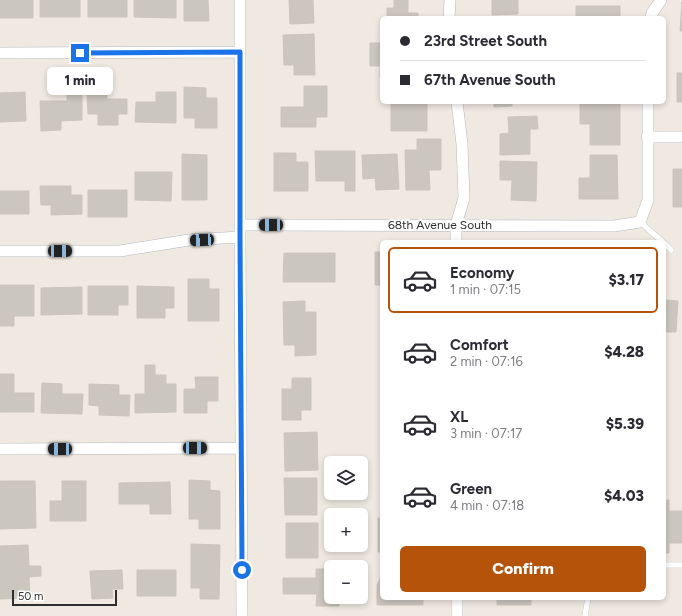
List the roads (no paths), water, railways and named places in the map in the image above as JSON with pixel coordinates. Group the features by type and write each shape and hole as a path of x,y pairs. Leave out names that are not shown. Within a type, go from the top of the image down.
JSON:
{"street":[{"path":"240,0 240,448 242,616"},
{"path":"449,16 450,0"},
{"path":"651,16 661,0"},
{"path":"0,54 240,52"},
{"path":"456,240 456,225 464,198 462,144 457,104"},
{"path":"640,222 648,200 648,104"},
{"path":"648,137 682,136"},
{"name":"68th Avenue South","path":"240,225 614,226 640,222"},
{"path":"0,251 120,251 189,240 240,237"},
{"path":"0,449 240,448"},
{"path":"456,600 457,616"}],"lane":[{"path":"640,222 660,240"},
{"path":"666,246 671,250"},
{"path":"666,565 682,565"},
{"path":"585,616 588,600"}]}
